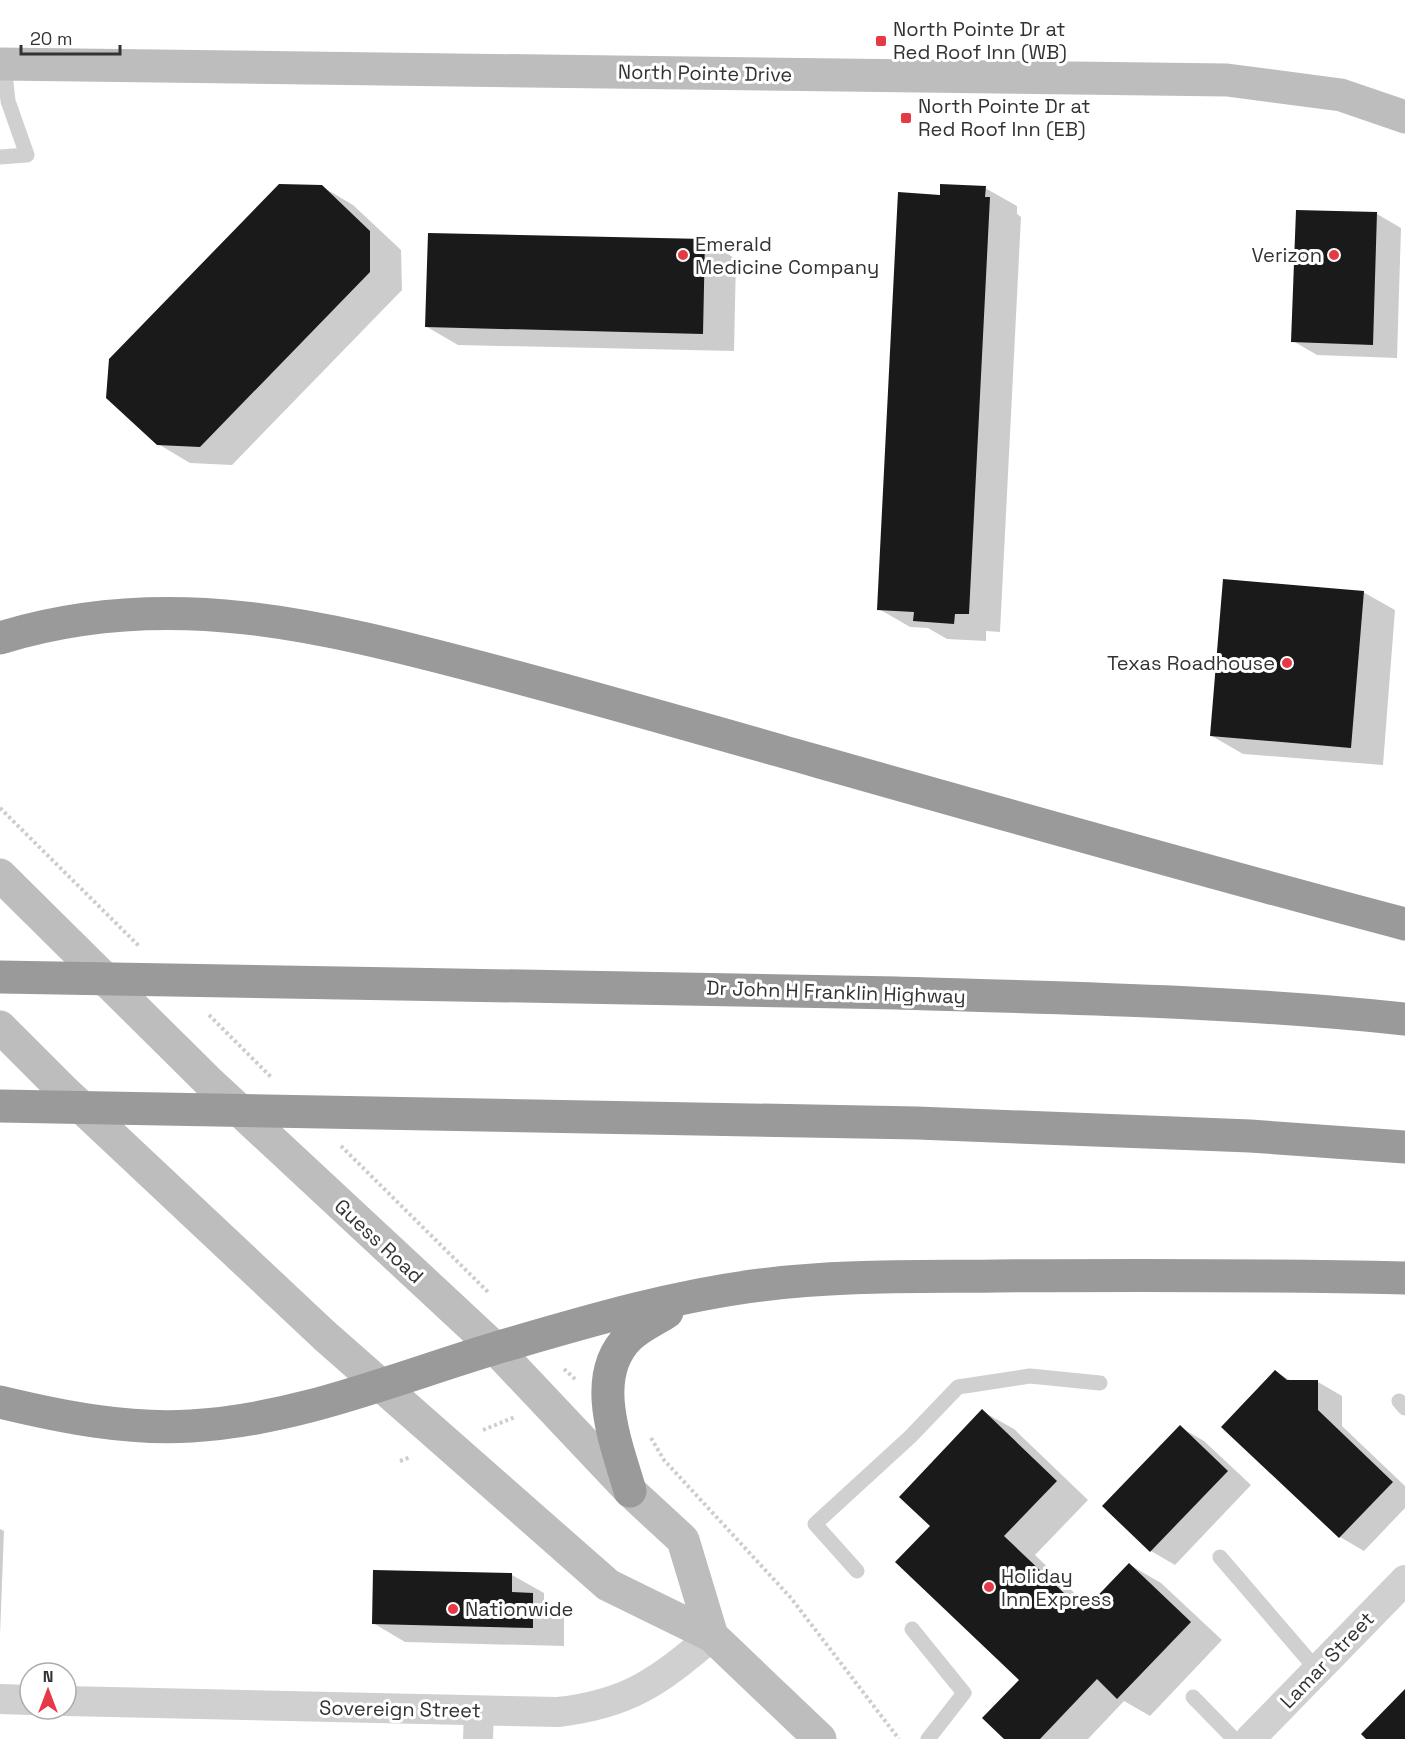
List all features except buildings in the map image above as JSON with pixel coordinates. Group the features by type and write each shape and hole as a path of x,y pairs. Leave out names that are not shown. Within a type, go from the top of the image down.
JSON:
{"highway":[{"path":"0,638 48,624 99,615 194,612 272,621 346,634 577,693 1405,924"},
{"name":"Dr John H Franklin Highway","path":"0,977 266,984 602,985 1098,999 1255,1006 1405,1019"},
{"path":"0,1106 999,1126 1239,1135 1405,1147"},
{"path":"0,1402 103,1421 194,1426 248,1420 381,1387 495,1348 688,1298 761,1285 857,1278 1091,1275 1405,1278"},
{"path":"630,1491 609,1419 608,1389 615,1356 629,1337 688,1298"}],"main road":[{"name":"North Pointe Drive","path":"2,64 1227,80 1341,95 1405,117"},
{"name":"Guess Road","path":"0,875 208,1081 495,1348 630,1491 682,1540 712,1636"},
{"name":"Guess Road","path":"0,1027 62,1089 381,1387 450,1444 608,1585 712,1636 805,1734"}],"street":[{"name":"Lamar Street","path":"1250,1739 1405,1580"},
{"name":"Sovereign Street","path":"78,1702 478,1725 588,1709 620,1700 666,1675 712,1636"},
{"path":"0,1699 18,1700"}],"lane":[{"path":"0,157 27,155 8,101 2,64"},
{"path":"857,1571 815,1524 910,1437 958,1387 1030,1376 1100,1383"},
{"path":"1220,1557 1317,1670"},
{"path":"912,1629 964,1693 928,1739"},
{"path":"1193,1697 1234,1739"}],"path":[{"path":"0,808 144,951"},
{"path":"204,1010 280,1086"},
{"path":"340,1145 493,1296"},
{"path":"534,1338 586,1389 608,1389"},
{"path":"400,1461 450,1444 548,1403"},
{"path":"649,1434 664,1460 791,1598 899,1739"}],"place":[{"name":"North Pointe Dr at Red Roof Inn (WB)","path":"881,41"},
{"name":"North Pointe Dr at Red Roof Inn (EB)","path":"906,118"},
{"name":"Emerald Medicine Company","path":"683,255"},
{"name":"Verizon","path":"1334,255"},
{"name":"Texas Roadhouse","path":"1287,663"},
{"name":"Holiday Inn Express","path":"989,1587"},
{"name":"Nationwide","path":"453,1609"}]}
